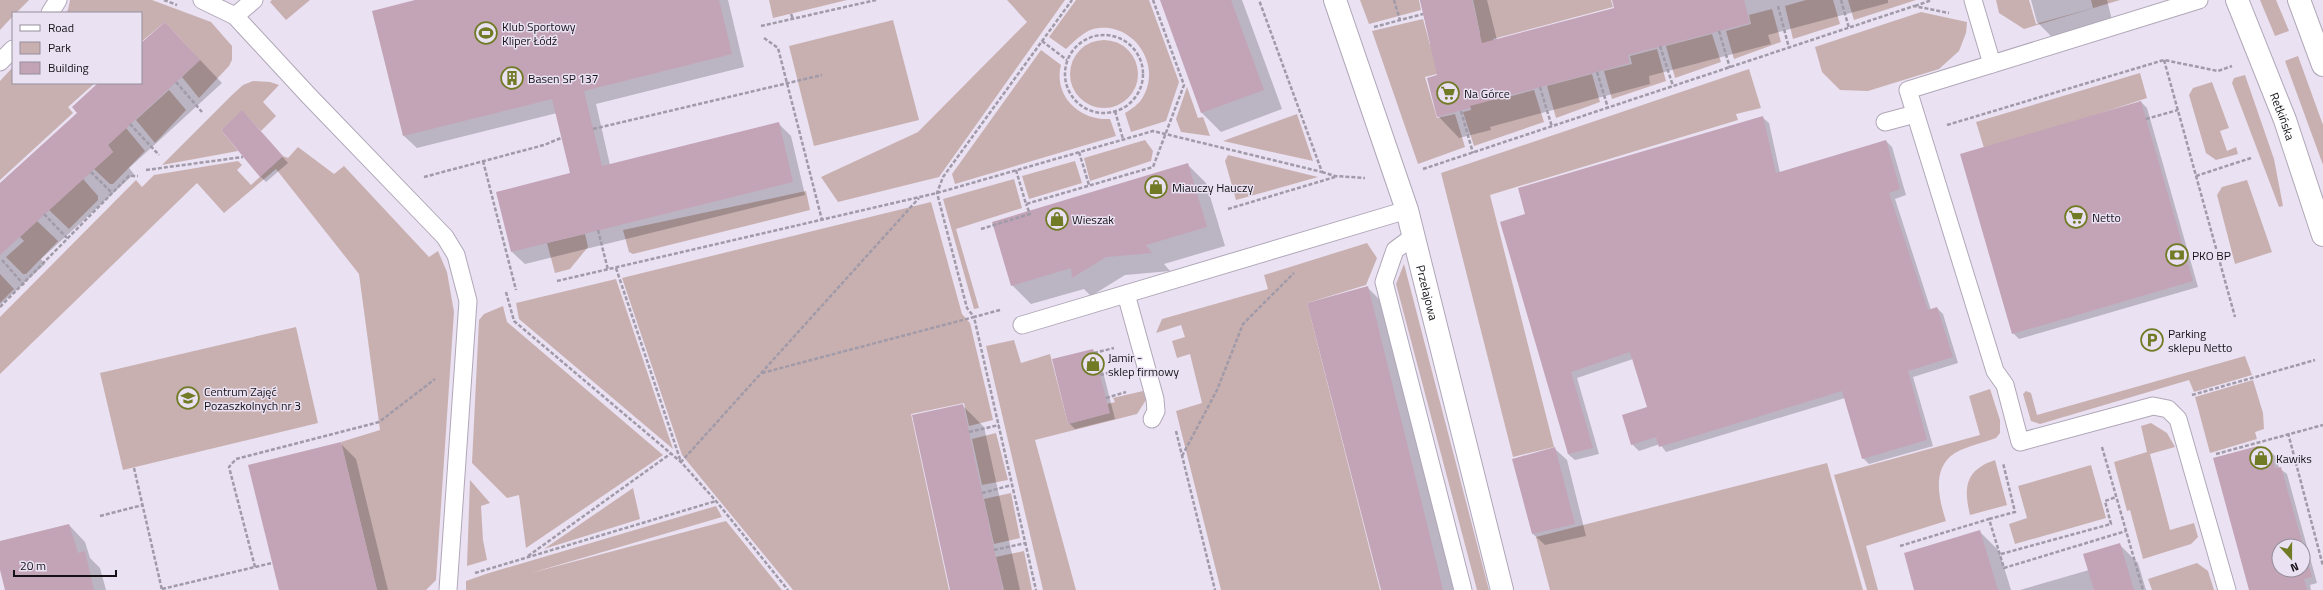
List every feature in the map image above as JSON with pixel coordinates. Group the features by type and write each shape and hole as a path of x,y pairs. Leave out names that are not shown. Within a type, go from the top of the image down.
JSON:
{"street":[{"name":"Przełajowa","path":"1334,0 1406,173 1408,210 1502,590"},
{"name":"Retkińska","path":"2237,0 2285,120 2323,235"},
{"path":"2298,0 2323,65"}],"lane":[{"path":"51,12 58,0"},
{"path":"202,0 235,16 306,93 445,237 456,255 468,301 448,590"},
{"path":"235,16 254,0"},
{"path":"1973,0 1992,64"},
{"path":"2199,0 1908,90 1995,371 2005,385 2020,442 2153,406 2168,409 2178,419 2227,590"},
{"path":"0,62 12,50"},
{"path":"1885,122 1915,114"},
{"path":"1022,325 1408,210"},
{"path":"1414,236 1395,250 1384,282 1464,590"},
{"path":"1126,294 1155,399 1156,411 1152,419"}],"path":[{"path":"761,26 876,0"},
{"path":"1036,590 974,317 967,308 937,193 943,177 1072,0"},
{"path":"1026,204 1153,167 1167,134 1184,84 1153,0"},
{"path":"1259,0 1322,172"},
{"path":"1394,0 1400,20"},
{"path":"1841,0 1849,28"},
{"path":"557,281 937,193 1153,131 1335,176 1365,178 1406,173 1473,154 1932,0"},
{"path":"1778,6 1789,48"},
{"path":"1914,6 1952,14"},
{"path":"791,14 793,19"},
{"path":"1372,27 1423,14"},
{"path":"1719,31 1730,68"},
{"path":"1092,36 1115,36 1130,44 1142,63 1143,76 1140,89 1127,105 1115,111 1093,112 1078,103 1068,88 1064,73 1068,60 1076,46 1092,36"},
{"path":"764,38 778,48 822,220"},
{"path":"1042,41 1068,60"},
{"path":"1660,46 1673,86"},
{"path":"1922,133 2164,60 2218,71"},
{"path":"2164,60 2235,317"},
{"path":"1598,72 1608,108"},
{"path":"593,130 822,75"},
{"path":"176,82 202,112"},
{"path":"1540,87 1552,127"},
{"path":"2146,119 2178,110"},
{"path":"1115,111 1123,139"},
{"path":"1460,111 1473,154"},
{"path":"130,124 159,155"},
{"path":"423,177 544,145 561,138"},
{"path":"1079,152 1088,186"},
{"path":"146,170 243,157"},
{"path":"2196,176 2251,158"},
{"path":"483,161 516,290"},
{"path":"982,229 1030,214 1016,170"},
{"path":"91,172 112,193"},
{"path":"0,307 24,285 67,238 129,176 138,176"},
{"path":"1228,209 1335,176"},
{"path":"681,462 920,196"},
{"path":"44,214 67,238"},
{"path":"598,230 608,270"},
{"path":"2,260 24,285"},
{"path":"616,268 681,462"},
{"path":"1182,456 1217,390 1243,324 1296,271"},
{"path":"506,292 514,321 681,462 716,501 788,590"},
{"path":"761,373 1006,309"},
{"path":"255,567 228,467 236,459 379,422 463,357"},
{"path":"2159,407 2184,397 2315,360"},
{"path":"1155,399 1170,411 1215,590"},
{"path":"2095,421 2142,590"},
{"path":"2191,461 2323,424"},
{"path":"968,432 999,425"},
{"path":"2288,433 2323,566"},
{"path":"526,558 670,454"},
{"path":"1900,546 2015,512 2002,457"},
{"path":"134,468 162,589 272,563"},
{"path":"982,493 1012,485"},
{"path":"2001,554 2111,524 2105,501 2116,497"},
{"path":"469,575 716,501"},
{"path":"100,516 143,505"},
{"path":"1989,519 2001,554 2004,568 2126,531"},
{"path":"994,550 1026,543"}],"green space":[{"path":"0,0 29,0 17,12 12,12 12,17 0,30"},
{"path":"70,0 152,0 211,22 232,46 232,60 229,66 199,98 182,77 200,60 165,22 142,41 142,12 66,12 68,10"},
{"path":"272,0 310,0 286,20 270,2"},
{"path":"769,0 847,0 773,18"},
{"path":"1007,0 1065,0 939,177 838,202 821,177 918,132 1027,22"},
{"path":"1076,0 1149,0 1179,82 1166,121 1131,132 1125,113 1135,106 1143,97 1148,85 1149,72 1147,60 1141,49 1133,40 1123,33 1112,29 1099,28 1085,33 1066,49 1049,37"},
{"path":"1360,0 1419,0 1421,10 1369,24"},
{"path":"1473,0 1611,0 1613,7 1493,39 1508,97 1534,90 1544,122 1474,146 1463,112 1471,110 1461,68 1425,77 1437,118 1455,114 1465,147 1418,164 1372,31 1423,19 1430,45 1480,33"},
{"path":"1806,0 1833,0 1840,24 1793,39 1785,6"},
{"path":"1848,0 1916,0 1854,20"},
{"path":"1996,0 2029,0 2036,24 2093,8 2091,0 2120,0 2024,29 1999,13"},
{"path":"2260,0 2276,0 2289,31 2275,36"},
{"path":"1772,9 1781,42 1734,59 1726,31 1751,24 1749,15"},
{"path":"1921,12 1967,22 1966,33 1959,51 1939,69 1868,91 1840,90 1822,72 1815,47"},
{"path":"893,20 919,120 814,146 789,46"},
{"path":"1712,34 1721,62 1675,78 1666,46"},
{"path":"1104,40 1117,43 1128,50 1135,61 1138,74 1135,87 1128,98 1117,105 1104,108 1091,105 1080,98 1073,87 1070,74 1073,61 1080,50 1091,43"},
{"path":"1657,49 1666,81 1612,99 1604,71 1632,64 1630,56"},
{"path":"1041,50 1061,65 1061,87 1071,104 1079,111 1089,116 1099,119 1110,119 1116,136 955,184 952,174"},
{"path":"2298,56 2323,125 2323,165 2285,61"},
{"path":"12,68 12,84 94,84 68,107 73,113 0,180 0,81"},
{"path":"1749,69 1761,108 1736,114 1738,120 1490,195 1554,447 1513,457 1441,173"},
{"path":"2140,73 2147,98 1985,151 1976,122"},
{"path":"1592,74 1600,102 1556,118 1547,86"},
{"path":"2245,75 2274,159 2283,206 2279,207 2232,83 2234,78"},
{"path":"253,81 270,82 279,85 263,102 276,116 261,131 242,111 221,130 238,151 162,165 232,95 243,85"},
{"path":"2212,82 2229,128 2220,131 2227,151 2236,147 2238,154 2216,160 2206,153 2189,95 2193,88"},
{"path":"1187,87 1198,118 1203,117 1210,136 1181,132 1176,119"},
{"path":"169,90 186,110 155,143 136,120"},
{"path":"1297,114 1313,161 1223,141"},
{"path":"126,128 145,151 113,184 110,184 94,169 113,152 108,145"},
{"path":"1145,140 1153,151 1151,161 1090,181 1084,158"},
{"path":"298,147 334,174 344,166 429,257 438,251 447,272 454,312 436,580 426,590 377,590 341,442 380,430 359,274 276,169 224,213 197,183 0,374 0,317 136,180 142,187 154,175 238,161 242,165 237,170 251,185 283,156 288,158"},
{"path":"1228,155 1318,177 1236,200 1225,161"},
{"path":"1075,161 1082,183 1029,199 1022,176"},
{"path":"83,179 98,196 98,200 69,229 49,210"},
{"path":"1014,179 1022,208 956,229 979,308 974,309 943,199"},
{"path":"2247,180 2272,252 2235,264 2217,195 2222,187"},
{"path":"806,191 810,210 633,254 629,252 623,230"},
{"path":"931,202 962,314 970,323 993,420 969,426 964,403 911,414 949,590 793,590 682,455 622,278"},
{"path":"37,221 58,241 26,274 23,274 6,257 24,241 20,237"},
{"path":"585,234 588,247 570,269 555,273 547,243"},
{"path":"1367,243 1377,258 1366,285 1307,303 1380,590 1221,590 1176,411 1202,403 1190,354 1177,358 1172,341 1185,337 1181,325 1156,333 1162,319 1268,289 1264,275"},
{"path":"1404,264 1489,590 1477,590 1396,284"},
{"path":"0,274 14,289 0,303"},
{"path":"616,279 673,449 519,319 516,303"},
{"path":"503,306 507,322 663,455 526,548 519,495 507,498 472,463 479,320 484,314"},
{"path":"296,327 318,423 123,470 100,373"},
{"path":"1014,340 1021,363 1050,354 1068,424 1109,413 1107,404 1115,402 1113,398 1143,391 1146,400 1137,414 1035,440 1076,590 1043,590 986,346"},
{"path":"2245,356 2252,375 2194,392 2189,380 2040,424 2031,421 2023,394 2026,391 2031,393 2037,415"},
{"path":"2253,380 2263,413 2264,429 2255,432 2257,439 2210,453 2195,397"},
{"path":"1990,389 2000,420 2000,433 1996,438 1970,446 1955,453 1947,459 1942,467 1939,494 1946,521 1866,546 1878,590 1867,590 1834,475 1980,435 1969,396"},
{"path":"2151,423 2167,433 2175,447 2150,454 2170,530 2194,523 2198,537 2191,544 2143,559 2130,510 2127,511 2114,462 2147,452 2141,426"},
{"path":"996,433 1008,480 982,485 972,439"},
{"path":"1995,460 2007,505 1970,515 1967,496 1969,480 1972,474 1978,469"},
{"path":"1827,463 1863,590 1550,590 1536,537"},
{"path":"2091,465 2106,518 2015,544 2009,524 2027,518 2018,486"},
{"path":"470,480 490,503 481,506 483,540 487,560 467,566"},
{"path":"633,488 640,519 544,549"},
{"path":"1011,493 1020,538 994,544 984,499"},
{"path":"716,506 722,517 531,573 726,521 782,590 466,590 466,581 489,573"},
{"path":"1024,551 1032,590 1004,590 996,557"},
{"path":"2197,563 2208,571 2214,590 2152,590 2148,579"}],"building":[{"name":"Basen SP 137","path":"415,0 719,0 732,54 584,91 602,166 779,122 793,182 511,252 496,192 570,173 552,99 403,136 372,11"},
{"path":"1160,0 1231,0 1264,90 1201,113"},
{"path":"1420,0 1472,0 1482,43 1614,8 1612,0 1744,0 1750,23 1628,55 1630,63 1470,106 1470,108 1437,117 1427,78 1437,75"},
{"path":"165,22 200,60 108,145 113,152 0,255 0,183 77,113 72,107 97,84 142,84 142,42"},
{"name":"Netto","path":"2141,101 2193,281 2012,334 1960,154"},
{"path":"242,110 283,156 260,177 221,130"},
{"path":"1763,116 1776,173 1886,140 1900,189 1889,193 1928,310 1937,307 1953,357 1908,371 1927,440 1862,459 1842,391 1659,447 1656,437 1631,445 1622,415 1647,407 1630,352 1571,372 1593,448 1568,454 1500,222 1525,214 1518,188"},
{"path":"1188,163 1207,227 1146,245 1152,253 1106,257 1072,278 1071,268 1011,286 992,222"},
{"path":"1368,286 1443,590 1381,590 1307,303"},
{"path":"1093,349 1110,413 1068,424 1052,359"},
{"path":"963,404 1003,590 950,590 912,415"},
{"path":"341,442 377,590 279,590 248,465"},
{"path":"2258,446 2270,450 2275,468 2281,467 2301,538 2271,538 2271,578 2308,578 2304,579 2307,590 2249,590 2213,458"},
{"path":"1555,447 1575,524 1532,534 1512,459"},
{"path":"69,524 78,553 85,551 94,590 5,590 0,570 0,541"},
{"path":"1980,530 1998,590 1914,590 1904,553"},
{"path":"2120,543 2134,590 2094,590 2083,554"}],"place":[{"name":"Klub Sportowy Kliper Łódź","path":"486,33"},
{"name":"Basen SP 137","path":"512,78"},
{"name":"Na Górce","path":"1448,93"},
{"name":"Miauczy Hauczy","path":"1156,187"},
{"name":"Netto","path":"2076,217"},
{"name":"Wieszak","path":"1057,219"},
{"name":"PKO BP","path":"2177,255"},
{"name":"Parking sklepu Netto","path":"2152,340"},
{"name":"Jamir - sklep firmowy","path":"1093,364"},
{"name":"Centrum Zajęć Pozaszkolnych nr 3","path":"188,398"},
{"name":"Kawiks","path":"2261,458"}]}
